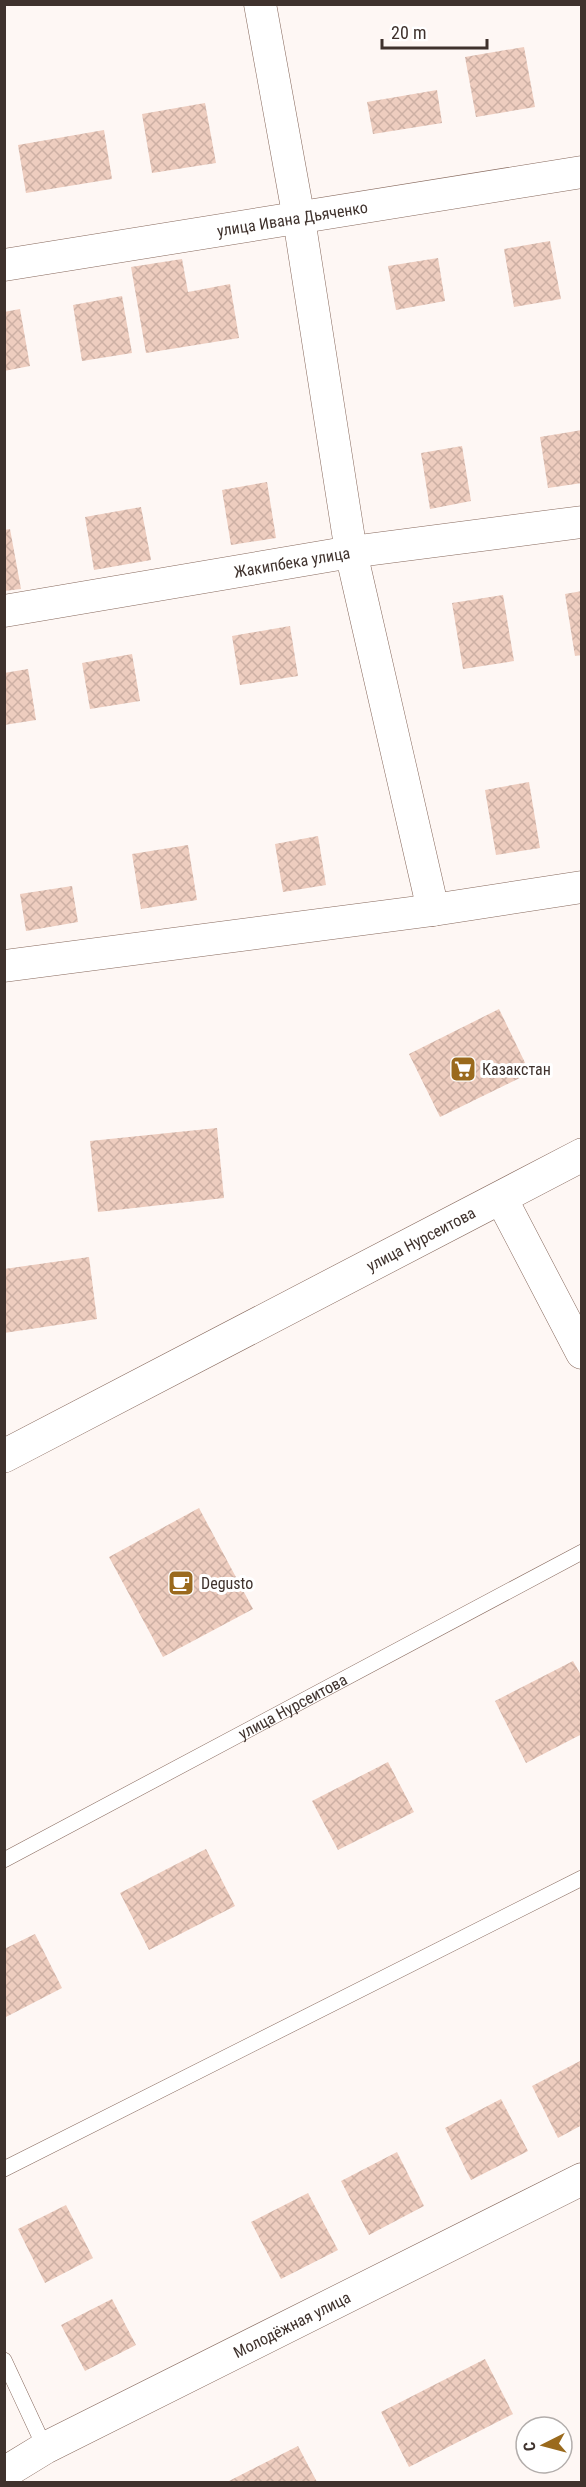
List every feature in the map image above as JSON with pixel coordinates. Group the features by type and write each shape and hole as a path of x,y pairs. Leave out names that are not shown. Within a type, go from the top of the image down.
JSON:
{"main road":[{"name":"улица Нурсеитова","path":"4,1456 582,1155"}],"street":[{"path":"260,4 299,219 351,552 433,910"},
{"name":"улица Ивана Дьяченко","path":"4,265 582,172"},
{"name":"Жакипбека улица","path":"4,611 351,552 582,522"},
{"path":"4,966 433,910 582,887"},
{"path":"501,1198 582,1353"},
{"name":"Молодёжная улица","path":"4,2473 45,2448 582,2178"}],"lane":[{"name":"улица Нурсеитова","path":"4,1860 582,1552"},
{"path":"4,2169 582,1878"},
{"path":"4,2360 45,2448"}],"building":[{"path":"524,47 535,107 476,117 465,57"},
{"path":"437,90 442,123 373,134 367,102"},
{"path":"205,103 216,163 152,173 142,114"},
{"path":"104,130 112,179 26,193 18,145"},
{"path":"550,241 561,299 514,307 504,249"},
{"path":"438,258 445,301 396,310 388,266"},
{"path":"182,259 188,292 230,284 239,338 146,353 131,267"},
{"path":"122,296 132,353 82,361 73,305"},
{"path":"20,309 30,366 4,371 4,312"},
{"path":"582,430 582,483 548,488 540,437"},
{"path":"462,446 471,501 430,509 421,453"},
{"path":"267,482 276,538 231,545 222,490"},
{"path":"141,507 151,560 94,570 85,517"},
{"path":"10,529 21,589 4,591 4,530"},
{"path":"582,591 582,655 575,656 565,594"},
{"path":"503,595 514,661 463,669 452,603"},
{"path":"290,626 298,676 240,685 232,636"},
{"path":"132,654 140,701 90,709 82,663"},
{"path":"28,669 36,720 4,725 4,673"},
{"path":"529,782 540,848 496,855 485,790"},
{"path":"318,836 326,885 283,892 275,844"},
{"path":"188,845 197,900 141,909 132,854"},
{"path":"72,886 78,922 26,931 20,894"},
{"path":"499,1009 530,1073 440,1117 409,1054"},
{"path":"217,1128 224,1198 98,1212 90,1141"},
{"path":"89,1257 97,1319 4,1333 4,1269"},
{"name":"Degusto","path":"199,1508 253,1609 163,1657 109,1557"},
{"path":"573,1661 582,1677 582,1734 526,1763 495,1701"},
{"path":"388,1762 414,1812 338,1850 312,1801"},
{"path":"206,1849 235,1906 149,1950 120,1893"},
{"path":"35,1934 62,1988 4,2018 4,1949"},
{"path":"582,2060 582,2125 558,2138 532,2086"},
{"path":"501,2099 528,2151 471,2180 445,2128"},
{"path":"397,2152 424,2206 369,2235 341,2181"},
{"path":"308,2193 338,2250 281,2279 251,2222"},
{"path":"66,2205 93,2258 45,2283 18,2229"},
{"path":"112,2299 136,2345 85,2371 61,2325"},
{"path":"485,2359 513,2414 409,2467 381,2412"},
{"path":"298,2446 317,2482 227,2482"}],"place":[{"name":"Казакстан","path":"463,1069"},
{"name":"Degusto","path":"181,1583"}]}
